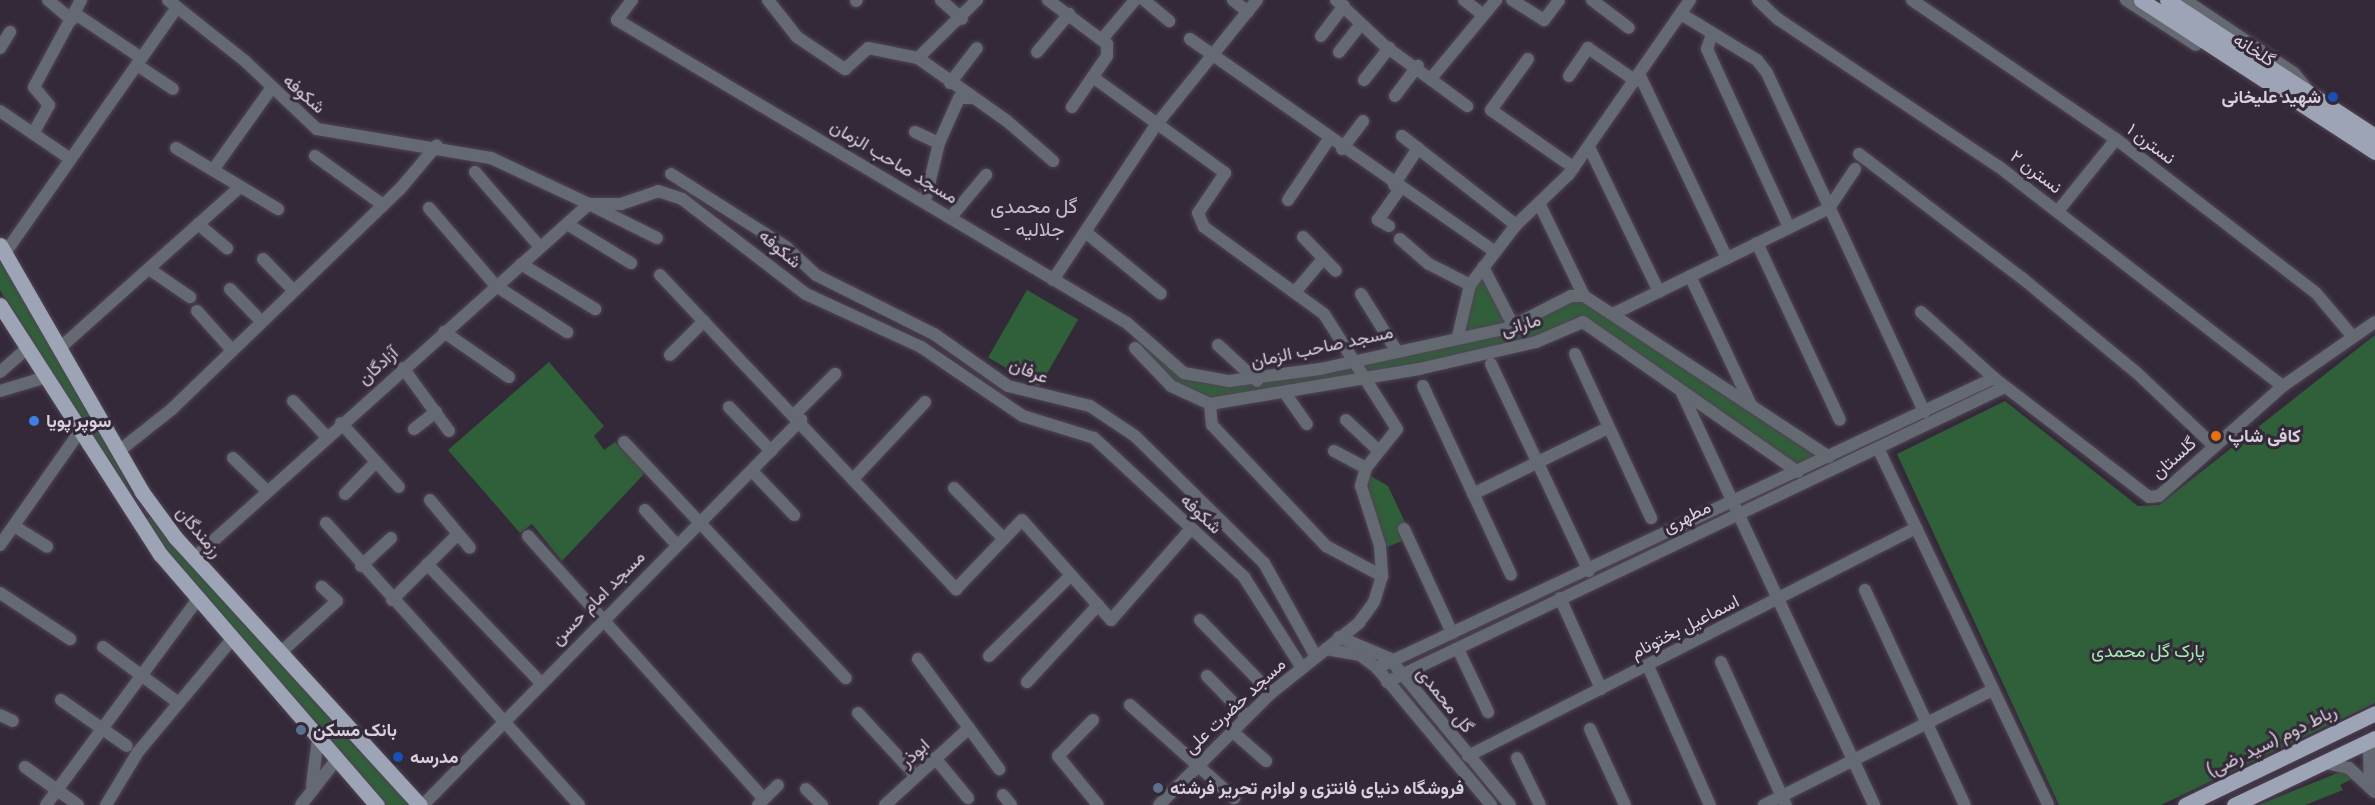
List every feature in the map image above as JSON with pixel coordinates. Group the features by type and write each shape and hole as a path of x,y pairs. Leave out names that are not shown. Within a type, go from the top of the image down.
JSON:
{"main road":[{"name":"گلخانه","path":"2141,0 2307,100 2375,136"},
{"name":"گلخانه","path":"2167,0 2307,100 2375,152"},
{"name":"رزمندگان","path":"2,249 62,347 142,492 194,558 422,805"},
{"path":"0,305 78,434 160,554 377,805"},
{"name":"رباط دوم (سید رضی)","path":"2185,805 2375,713"},
{"path":"2235,805 2375,739"}],"street":[{"path":"48,0 138,61 173,89"},
{"path":"34,132 49,105 34,87 81,0"},
{"name":"مسجد صاحب الزمان","path":"632,0 617,20 926,201 1127,323 1184,373 1208,380 1257,381 1513,325 1571,296 1584,296"},
{"path":"768,0 797,37 845,69 868,48 918,58 1053,162"},
{"path":"941,0 962,19"},
{"path":"918,58 962,19 978,0"},
{"path":"1048,0 1103,39 1107,56 1072,107"},
{"path":"1103,39 1135,0"},
{"path":"1144,0 1169,21"},
{"path":"1233,0 1248,12"},
{"path":"1053,280 1088,234 1156,125 1257,0"},
{"path":"1464,0 1483,15"},
{"path":"1433,76 1496,0"},
{"path":"1512,0 1544,20 1559,0"},
{"path":"1592,0 1629,28"},
{"path":"1458,336 1470,285 1516,225 1574,168 1638,79 1690,0"},
{"name":"نسترن ۲","path":"1758,0 2058,211 2283,386"},
{"name":"نسترن ۱","path":"1912,0 2116,139 2316,293 2353,337"},
{"path":"2126,0 2275,95 2307,100"},
{"path":"2185,0 2294,73 2307,100"},
{"path":"1321,36 1340,3 1360,25 1389,48 1433,76 1467,106"},
{"path":"2,249 138,61 172,4"},
{"name":"شکوفه","path":"172,4 245,61 270,90 316,129 376,142 437,145 491,158 589,204 621,204 658,191 682,199 806,294 921,347 1023,416 1094,438 1189,531 1244,577 1302,668"},
{"path":"1037,52 1069,14"},
{"path":"1681,14 1757,60 1767,74 1924,412"},
{"path":"1339,52 1360,25"},
{"path":"1,44 9,32"},
{"path":"1712,34 1707,49 1789,227"},
{"path":"1190,39 1329,140 1495,252"},
{"path":"950,83 976,48"},
{"path":"1364,80 1389,48"},
{"path":"1569,76 1588,48 1638,79 1727,258"},
{"path":"1528,59 1491,110 1574,168"},
{"path":"1395,96 1418,66"},
{"path":"1094,78 1156,125 1226,173 1198,213 1204,227 1324,314 1364,381 1396,421 1397,429 1366,468 1361,486 1380,546 1382,576"},
{"path":"213,170 270,90"},
{"path":"926,201 939,142 959,98 971,98"},
{"path":"0,111 69,158"},
{"path":"1342,149 1364,121"},
{"path":"915,132 939,142"},
{"path":"1402,136 1516,225"},
{"path":"2058,211 2116,139"},
{"path":"1288,200 1329,140"},
{"path":"119,451 172,409 383,205 437,145"},
{"path":"1589,147 1659,291"},
{"path":"176,148 278,209"},
{"path":"1389,226 1378,220 1418,148"},
{"path":"1860,154 2040,292 2214,446"},
{"path":"315,156 383,205"},
{"path":"1615,313 1829,208 1855,169"},
{"path":"475,172 540,247"},
{"name":"عرفان","path":"671,174 754,225 816,275 934,333 1008,386 1090,406 1127,430 1158,455 1194,501 1264,563 1321,653"},
{"path":"951,217 986,175"},
{"path":"62,347 240,187"},
{"path":"1539,203 1584,296 1615,313 1829,457"},
{"path":"589,204 657,238"},
{"name":"آزادگان","path":"194,558 326,436 589,204"},
{"path":"429,208 496,286 567,332"},
{"path":"198,224 227,248"},
{"path":"567,224 631,264"},
{"path":"1088,234 1161,294"},
{"path":"1303,237 1336,271"},
{"path":"1400,239 1429,264 1470,285"},
{"path":"1757,243 1840,420"},
{"path":"263,259 293,290"},
{"path":"1295,292 1323,259"},
{"path":"521,264 595,309"},
{"path":"1483,267 1513,325"},
{"path":"149,268 190,297"},
{"path":"660,275 798,417 956,589 1022,520 1111,620 1189,531"},
{"path":"1690,276 1752,406"},
{"path":"230,289 261,321"},
{"path":"1361,294 1396,350"},
{"path":"196,311 232,350"},
{"name":"گلستان","path":"1921,312 2005,387 2149,497 2159,496 2283,386 2375,322"},
{"path":"670,355 704,321"},
{"name":"مارانی","path":"1210,404 1364,381 1536,342 1583,322 1798,472"},
{"path":"444,332 509,376"},
{"path":"1218,345 1257,381"},
{"path":"1135,348 1172,386 1210,404 1212,424 1326,546 1382,576"},
{"path":"0,371 26,349"},
{"path":"1575,354 1651,518"},
{"path":"1491,364 1589,571"},
{"path":"403,368 449,431"},
{"name":"مسجد امام حسن","path":"422,805 502,720 771,452 835,374"},
{"path":"0,391 43,378"},
{"name":"مطهری","path":"1387,682 1400,672 1458,649 1560,598 1734,508 1798,472 1994,378"},
{"path":"1423,386 1510,576"},
{"name":"مطهری","path":"1377,668 1389,658 1452,633 1734,508 1878,448 2005,387"},
{"path":"1681,391 1874,805"},
{"path":"1285,393 1307,424"},
{"path":"293,401 326,436"},
{"path":"854,478 925,402"},
{"path":"729,407 771,452"},
{"path":"414,429 436,412"},
{"path":"1346,420 1379,451"},
{"path":"341,423 399,487"},
{"path":"1473,494 1608,428"},
{"path":"0,545 78,434"},
{"path":"624,442 701,521 846,678"},
{"path":"1878,448 2048,805"},
{"path":"1334,451 1366,468"},
{"path":"233,458 266,490"},
{"path":"345,494 376,462"},
{"path":"752,471 794,515"},
{"path":"954,488 1004,539"},
{"path":"430,500 470,548"},
{"path":"645,510 677,545"},
{"path":"326,523 361,567 579,805"},
{"path":"14,526 47,547"},
{"name":"اسماعیل بختونام","path":"1468,756 1778,601 1916,528"},
{"path":"1404,529 1452,633"},
{"path":"392,600 458,534"},
{"path":"528,536 761,802 778,785"},
{"path":"361,567 391,538"},
{"path":"427,564 540,682"},
{"path":"989,656 1071,574"},
{"name":"مسجد حضرت علی","path":"1161,804 1271,693 1321,653 1369,609 1382,576"},
{"path":"280,653 337,601 322,587"},
{"path":"1865,590 1965,805"},
{"path":"0,593 70,639"},
{"path":"1560,598 1601,689"},
{"path":"46,805 198,599"},
{"path":"1027,682 1098,605"},
{"path":"1200,620 1271,693"},
{"name":"گل محمدی","path":"1339,637 1389,658 1510,805"},
{"path":"106,805 138,753 232,639"},
{"path":"103,647 176,701"},
{"path":"1458,649 1488,712"},
{"name":"گل محمدی","path":"1321,653 1360,655 1377,668 1491,805"},
{"path":"918,659 999,769"},
{"path":"1721,662 1784,801"},
{"path":"1648,666 1710,805"},
{"path":"1207,676 1247,717"},
{"path":"1764,805 1784,801 1853,761 1993,690"},
{"path":"61,700 127,746"},
{"path":"1130,705 1233,798"},
{"path":"858,713 916,776"},
{"path":"0,715 13,721"},
{"path":"1093,720 1058,756 1098,805"},
{"name":"ابوذر","path":"885,805 969,728"},
{"path":"1590,729 1625,805"},
{"path":"1233,732 1266,761"},
{"path":"311,789 319,762 318,739"},
{"path":"2372,788 2369,752 2375,739"},
{"path":"935,758 968,798"},
{"path":"1517,758 1540,805"},
{"path":"302,805 311,789 336,760"},
{"path":"2320,764 2340,763 2372,788"},
{"path":"26,767 58,788 78,805"},
{"path":"806,789 822,805"}],"green space":[{"path":"0,256 107,438 135,503 60,394 0,290"},
{"path":"1483,271 1509,324 1461,334 1472,286"},
{"path":"1027,290 1078,320 1039,387 988,358"},
{"path":"1571,299 1584,300 1822,456 1797,469 1588,323 1365,377 1357,362 1468,337"},
{"name":"پارک گل محمدی","path":"2375,335 2375,703 2161,805 2059,805 1897,454 2005,401 2138,506 2159,505"},
{"path":"1145,339 1184,375 1210,382 1353,363 1361,379 1209,402 1183,392 1140,345"},
{"path":"549,362 604,426 594,436 604,450 615,442 645,473 562,561 532,524 520,533 448,450"},
{"path":"1369,475 1388,486 1412,537 1387,547 1366,492"},
{"path":"150,517 410,805 386,805 169,556 146,519"},
{"path":"2345,770 2352,779 2340,785 2343,790 2305,805 2258,805"}],"place":[{"name":"شهید علیخانی","path":"2333,97"},
{"name":"سوپر پویا","path":"34,421"},
{"name":"کافی شاپ","path":"2216,436"},
{"name":"بانک مسکن","path":"301,730"},
{"name":"مدرسه","path":"398,757"},
{"name":"فروشگاه دنیای فانتزی و لوازم تحریر فرشته","path":"1158,788"}],"district":[{"name":"گل محمدی - جلالیه","path":"1034,218"}]}
